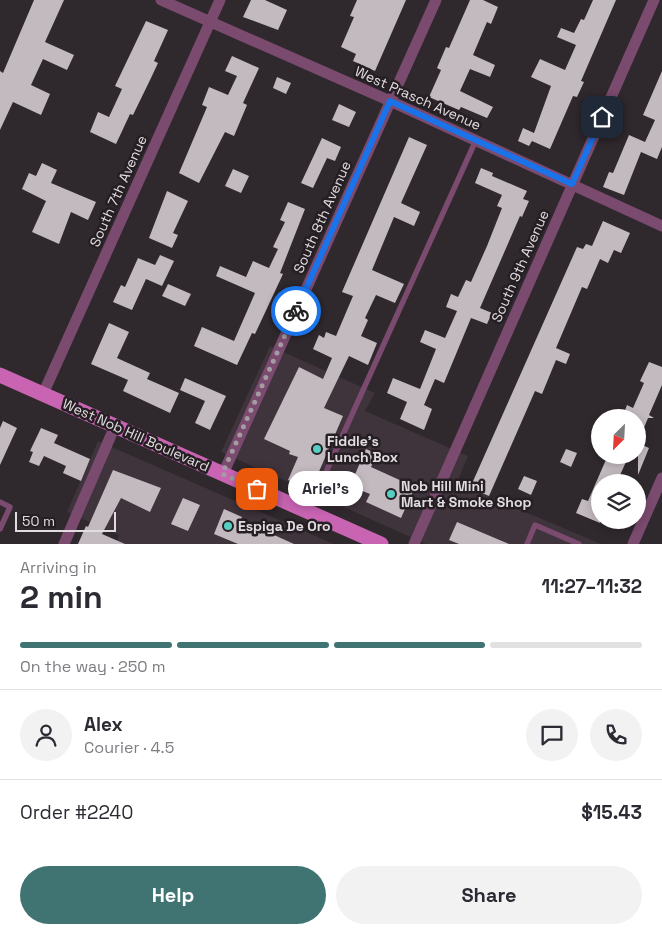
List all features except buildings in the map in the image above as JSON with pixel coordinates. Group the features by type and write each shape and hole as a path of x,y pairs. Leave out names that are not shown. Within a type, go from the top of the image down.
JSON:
{"main road":[{"name":"West Nob Hill Boulevard","path":"0,375 376,543"}],"street":[{"name":"West Prasch Avenue","path":"161,0 390,101 662,226"},
{"name":"South 7th Avenue","path":"43,394 220,0"},
{"name":"South 8th Avenue","path":"222,474 436,0"},
{"name":"South 9th Avenue","path":"414,544 654,0"},
{"path":"64,544 115,426"},
{"path":"633,544 662,478"}],"lane":[{"path":"308,512 476,140"},
{"path":"0,502 10,506 0,530"},
{"path":"527,544 535,525 579,544"}],"shaded area":[{"path":"270,346 375,393 365,411 468,456 457,483 601,544 426,544 221,452"},
{"path":"98,441 334,544 116,544 119,535 67,512"}],"way so far":[{"path":"257,489 222,474 296,311"}],"place":[{"name":"Fiddle's Lunch Box","path":"317,449"},
{"name":"Ariel's","path":"257,489"},
{"name":"Nob Hill Mini Mart & Smoke Shop","path":"391,494"},
{"name":"Espiga De Oro","path":"228,526"}],"route":[{"path":"296,311 390,101 572,184 602,117"}]}
